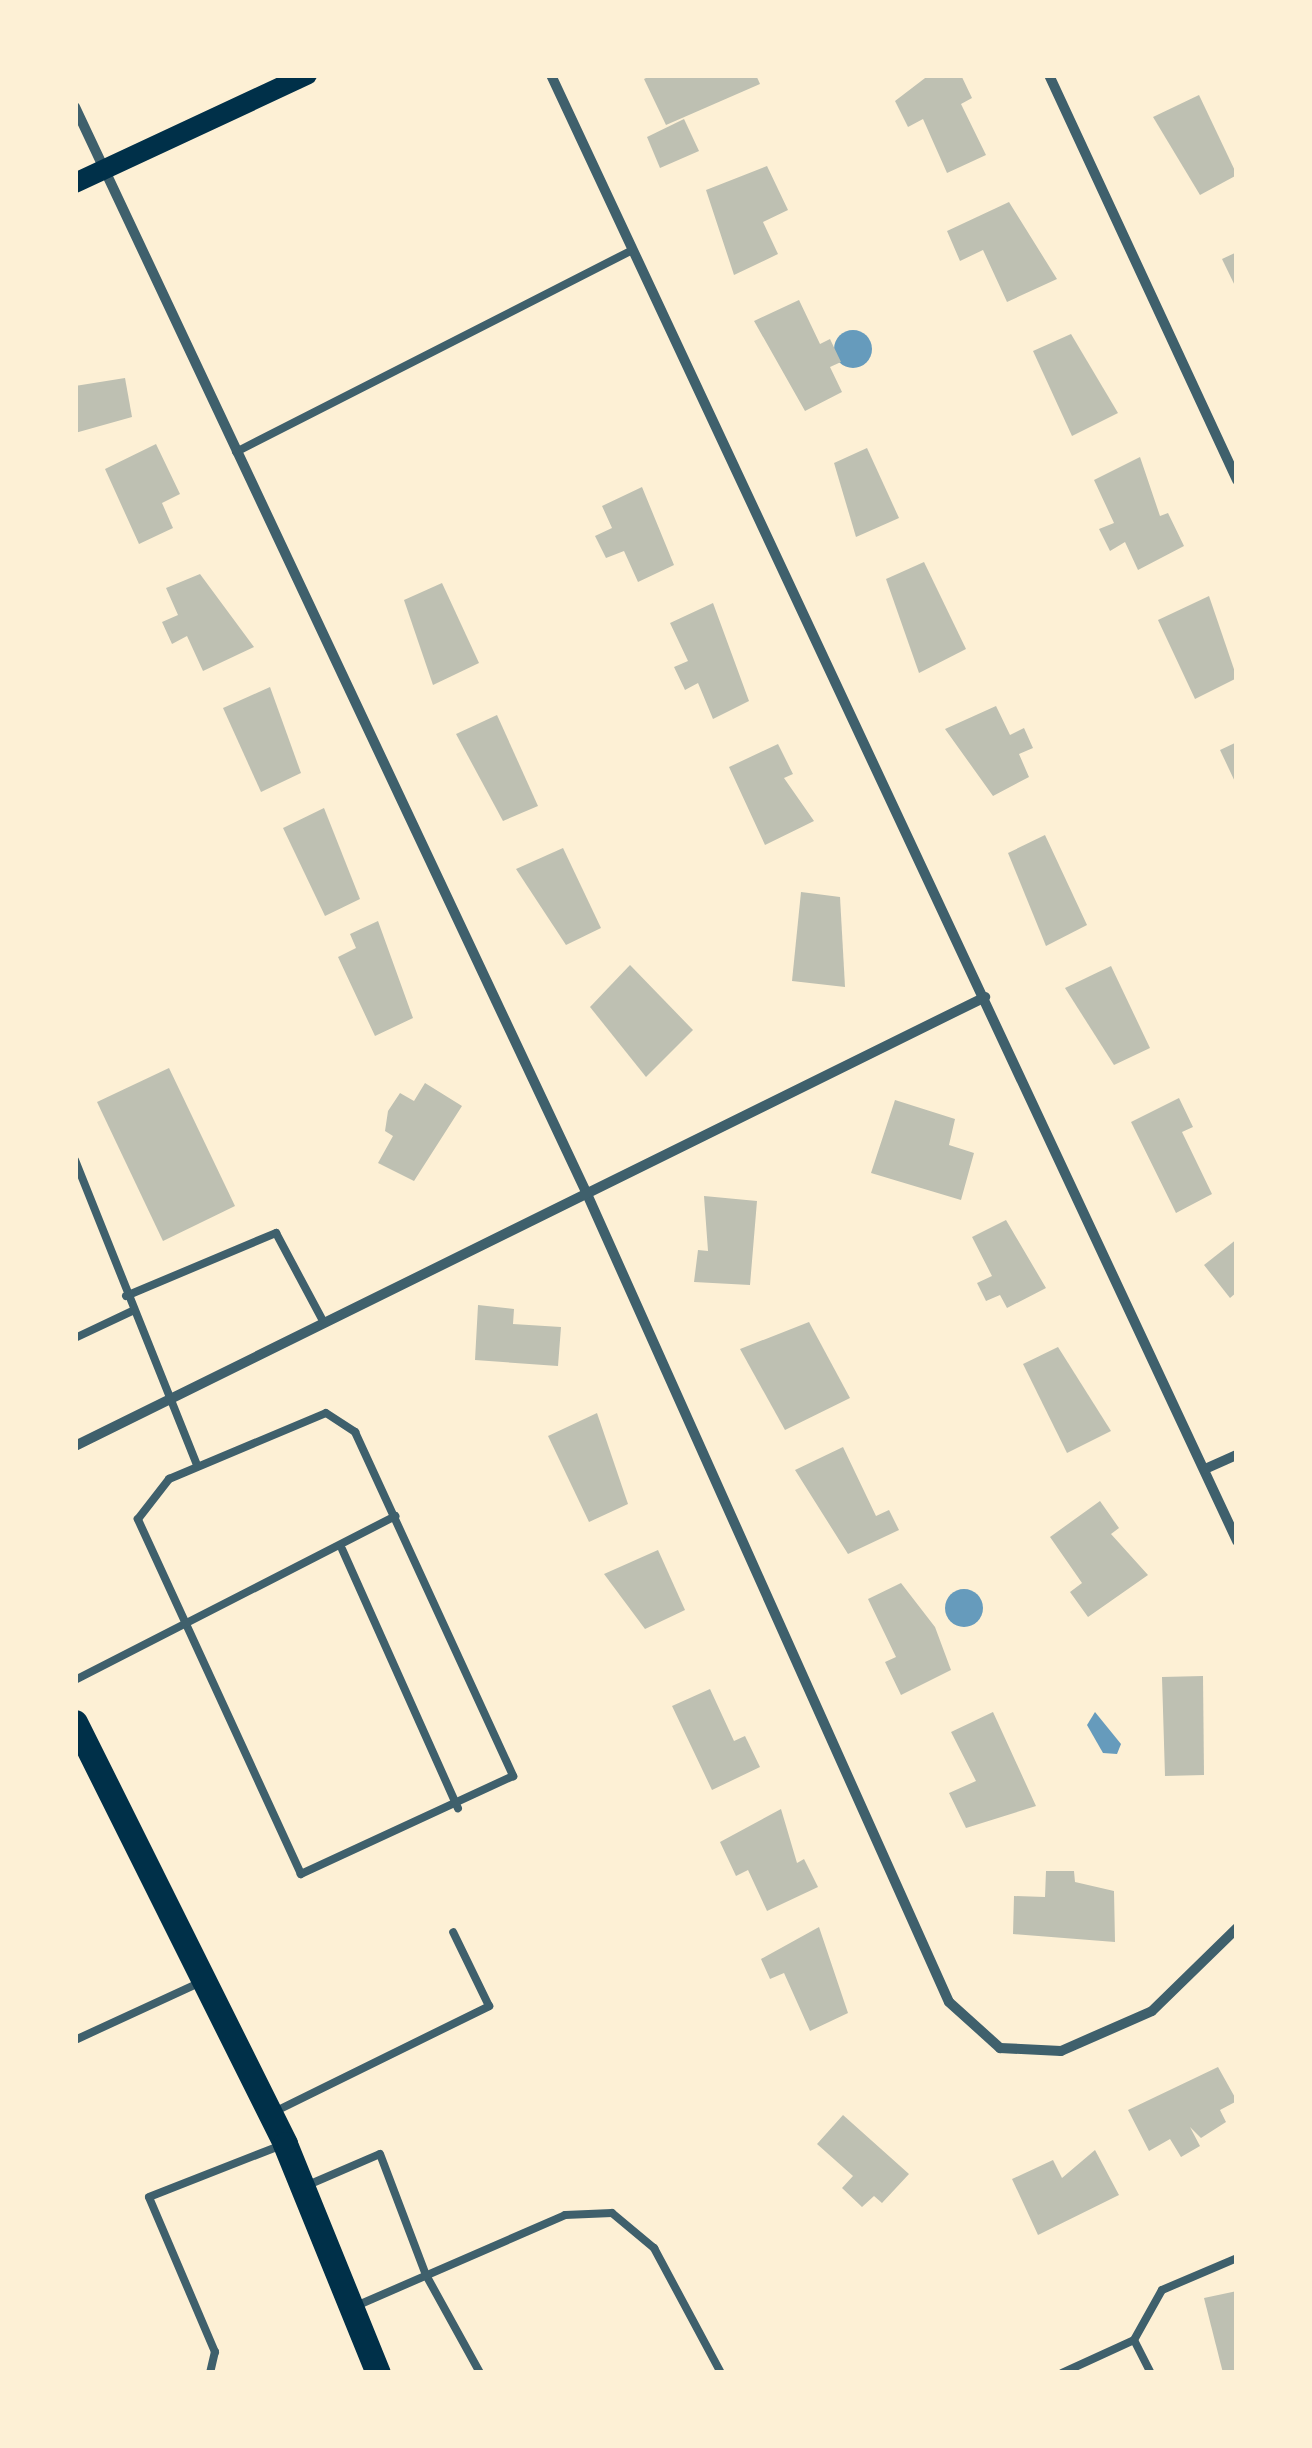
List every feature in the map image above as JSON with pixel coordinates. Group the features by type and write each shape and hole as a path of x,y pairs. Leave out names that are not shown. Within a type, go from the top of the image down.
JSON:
{"main road":[{"path":"75,183 308,75"},
{"path":"75,1722 285,2144 378,2373"}],"street":[{"path":"551,75 1237,1541"},
{"path":"1049,75 1237,480"},
{"path":"75,108 101,171 587,1194 949,2002 1000,2048 1060,2051 1152,2012 1237,1928"},
{"path":"75,1446 985,997"},
{"path":"1205,1469 1237,1455"}],"lane":[{"path":"235,452 633,250"},
{"path":"75,1160 166,1401 197,1465"},
{"path":"126,1296 276,1233 324,1323"},
{"path":"75,1338 132,1311"},
{"path":"341,1416 395,1516 512,1766 505,1786 301,1874 180,1626 138,1519 169,1479 294,1421 341,1416"},
{"path":"75,1680 342,1549 395,1516"},
{"path":"342,1549 458,1808"},
{"path":"270,2114 490,2006 453,1932"},
{"path":"75,2040 203,1981"},
{"path":"210,2373 215,2352 149,2197 285,2144"},
{"path":"304,2187 380,2154 426,2275 480,2373"},
{"path":"352,2308 565,2215 612,2213 654,2248 721,2373"},
{"path":"1062,2373 1134,2340 1162,2290 1237,2258"},
{"path":"1134,2340 1151,2373"}],"water":[{"path":"853,330 866,336 872,349 866,362 853,368 840,362 834,349 840,336"},
{"path":"964,1589 978,1594 983,1608 978,1622 964,1627 950,1622 945,1608 950,1594"},
{"path":"1095,1712 1121,1744 1117,1754 1103,1753 1087,1725"}],"building":[{"path":"652,75 756,75 760,84 666,125 644,79"},
{"path":"929,75 961,75 972,98 961,104 986,155 947,173 923,119 908,127 895,101"},
{"path":"1199,95 1237,175 1200,195 1153,117"},
{"path":"684,119 699,151 660,168 647,137"},
{"path":"767,166 788,210 763,222 778,254 734,275 706,190"},
{"path":"1009,202 1057,279 1007,302 983,250 960,261 947,231"},
{"path":"1237,252 1237,290 1222,259"},
{"path":"799,300 820,344 830,339 841,362 830,367 842,392 805,411 754,321"},
{"path":"1071,334 1118,413 1072,436 1033,351"},
{"path":"125,378 132,417 75,433 75,386"},
{"path":"156,444 180,494 162,503 173,528 139,544 105,469"},
{"path":"867,448 899,518 856,537 834,463"},
{"path":"1140,457 1160,516 1168,513 1184,546 1138,570 1125,542 1110,551 1099,529 1114,523 1094,480"},
{"path":"642,487 674,565 638,582 624,551 606,558 595,536 612,528 602,506"},
{"path":"924,562 966,649 919,673 886,579"},
{"path":"200,574 254,647 203,671 187,636 172,644 162,622 178,615 166,588"},
{"path":"442,583 479,663 433,685 404,600"},
{"path":"1209,596 1237,678 1195,699 1158,620"},
{"path":"713,603 749,701 713,719 698,683 685,690 674,667 688,661 670,623"},
{"path":"270,687 301,773 261,792 223,708"},
{"path":"996,706 1010,735 1024,728 1033,748 1019,754 1029,777 993,796 945,729"},
{"path":"497,715 538,806 503,821 456,734"},
{"path":"1237,742 1237,786 1220,750"},
{"path":"778,744 793,774 784,778 814,821 765,845 729,767"},
{"path":"324,808 360,899 325,916 283,828"},
{"path":"1045,835 1087,925 1046,946 1008,853"},
{"path":"563,848 601,928 566,945 516,869"},
{"path":"801,892 840,897 845,987 792,981"},
{"path":"378,921 413,1018 375,1036 338,957 356,948 350,934"},
{"path":"630,965 693,1030 646,1077 590,1007"},
{"path":"1111,966 1150,1048 1114,1065 1065,988"},
{"path":"169,1068 235,1206 163,1241 97,1102"},
{"path":"425,1083 462,1106 414,1181 378,1163 393,1136 385,1131 388,1111 400,1093 414,1101"},
{"path":"1179,1098 1193,1127 1182,1132 1212,1194 1176,1213 1131,1122"},
{"path":"895,1100 955,1119 949,1145 974,1153 961,1200 871,1173"},
{"path":"704,1196 757,1201 750,1285 694,1282 698,1250 708,1251"},
{"path":"1006,1220 1046,1288 1007,1308 1000,1295 986,1301 977,1283 992,1276 972,1237"},
{"path":"1237,1239 1237,1292 1230,1298 1204,1265"},
{"path":"478,1305 514,1309 513,1324 561,1327 558,1366 475,1360"},
{"path":"809,1322 850,1398 785,1430 740,1349"},
{"path":"1058,1347 1111,1431 1067,1453 1023,1364"},
{"path":"597,1413 628,1504 589,1522 548,1436"},
{"path":"843,1447 876,1516 889,1510 899,1530 848,1554 795,1470"},
{"path":"1100,1501 1119,1528 1111,1534 1148,1575 1088,1617 1070,1592 1082,1583 1050,1537"},
{"path":"658,1550 685,1610 645,1629 604,1574"},
{"path":"901,1583 935,1627 951,1670 901,1695 885,1662 896,1657 868,1599"},
{"path":"1203,1676 1204,1775 1165,1776 1162,1677"},
{"path":"710,1689 734,1741 745,1736 760,1767 712,1790 672,1706"},
{"path":"993,1712 1036,1806 966,1828 949,1793 976,1781 951,1732"},
{"path":"781,1809 797,1863 804,1859 818,1887 767,1911 748,1870 736,1876 720,1842"},
{"path":"1046,1871 1074,1871 1075,1882 1114,1891 1115,1942 1013,1934 1014,1896 1045,1897"},
{"path":"819,1927 848,2013 810,2031 784,1973 770,1979 761,1959"},
{"path":"1218,2067 1237,2101 1220,2110 1226,2122 1201,2138 1190,2127 1200,2146 1181,2157 1170,2139 1149,2151 1128,2110"},
{"path":"843,2115 909,2174 882,2203 874,2196 862,2207 842,2188 853,2176 817,2144"},
{"path":"1095,2150 1119,2195 1038,2235 1012,2179 1053,2160 1062,2178"},
{"path":"1237,2291 1237,2373 1223,2373 1204,2298"}]}
